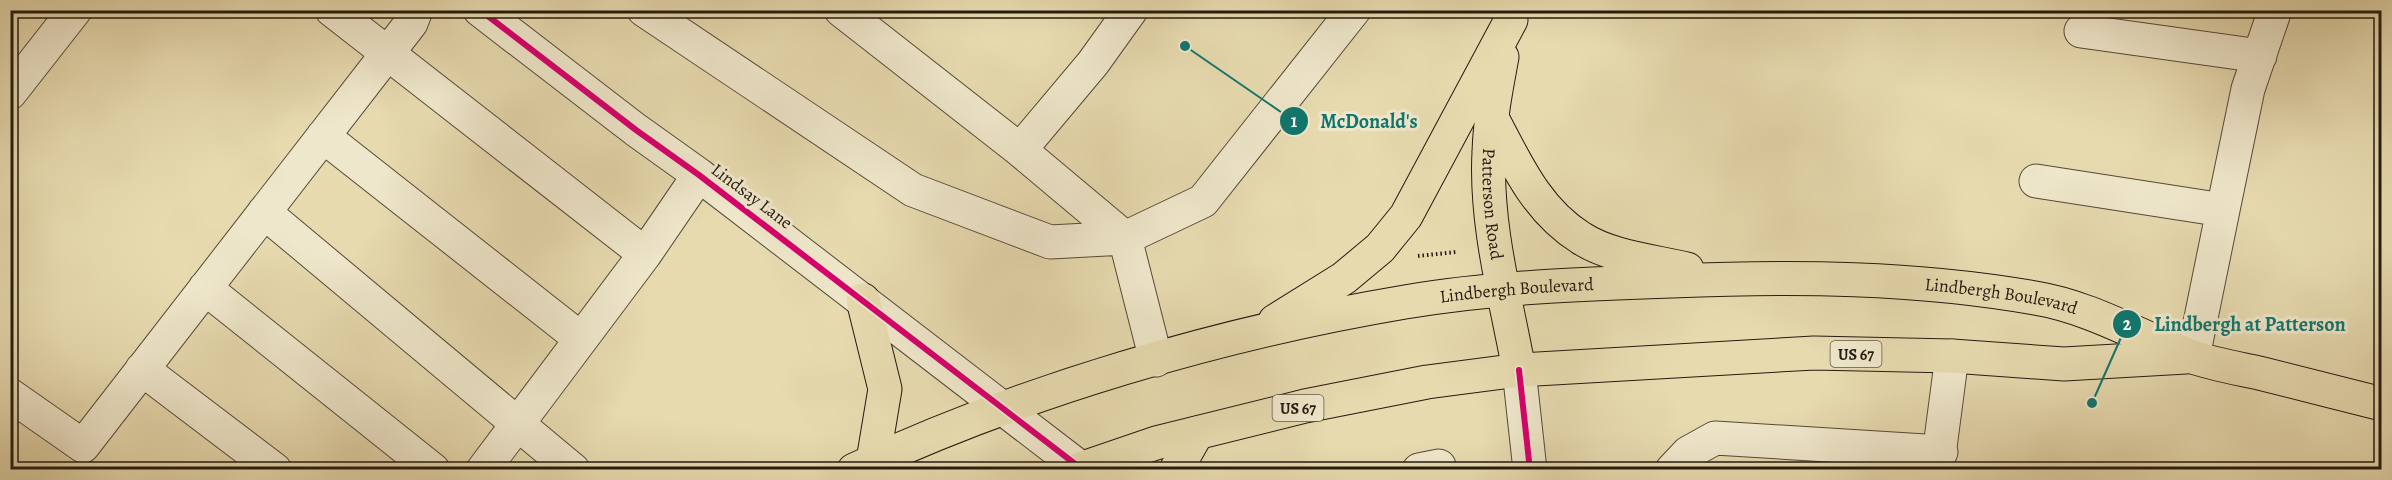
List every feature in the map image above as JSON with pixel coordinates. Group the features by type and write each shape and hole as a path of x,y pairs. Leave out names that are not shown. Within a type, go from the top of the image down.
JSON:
{"main road":[{"name":"Patterson Road","path":"1512,15 1492,118 1489,154 1492,204 1504,289 1519,370"},
{"path":"1256,333 1344,278 1380,248 1406,216 1512,15"},
{"path":"1492,118 1531,189 1550,214 1582,239 1617,253 1729,278"},
{"name":"Lindbergh Boulevard","path":"863,465 1005,409 1156,360 1256,333 1405,302 1504,289 1729,278 1842,278 1939,284 2071,305 2193,357 2382,404"},
{"path":"863,300 885,389 863,465"},
{"name":"Lindbergh Boulevard","path":"1080,469 1156,443 1305,406 1416,384 1519,370 1814,353 1952,356 2064,364 2193,357"},
{"path":"1176,470 1197,433"}],"street":[{"path":"10,93 75,10"},
{"path":"332,10 645,254"},
{"path":"10,395 83,446 411,23 416,10"},
{"name":"Lindsay Lane","path":"480,10 863,300 1080,469"},
{"path":"644,10 913,190 1050,242 1125,238 1203,201 1354,10"},
{"path":"841,10 1020,150 1125,238 1156,360"},
{"path":"1020,150 1093,63 1131,10"},
{"path":"2193,357 2248,89 2275,10"},
{"path":"2081,31 2260,56"},
{"path":"323,136 581,339"},
{"path":"483,470 645,254 699,175"},
{"path":"2036,181 2223,210"},
{"path":"264,212 573,470"},
{"path":"205,288 434,470"},
{"path":"1672,470 1688,453 1715,438 1833,457 1939,461 1952,356"},
{"path":"142,369 275,470"},
{"name":"Patterson Road","path":"1519,370 1530,470"},
{"path":"1419,470 1439,466 1440,470"}],"path":[{"path":"1413,251 1419,257 1456,252"}],"cycle path":[{"path":"480,10 1083,470"},
{"path":"1519,370 1530,470"}],"place":[{"name":"McDonald's","path":"1185,46"},
{"name":"Lindbergh at Patterson","path":"2092,403"}]}
